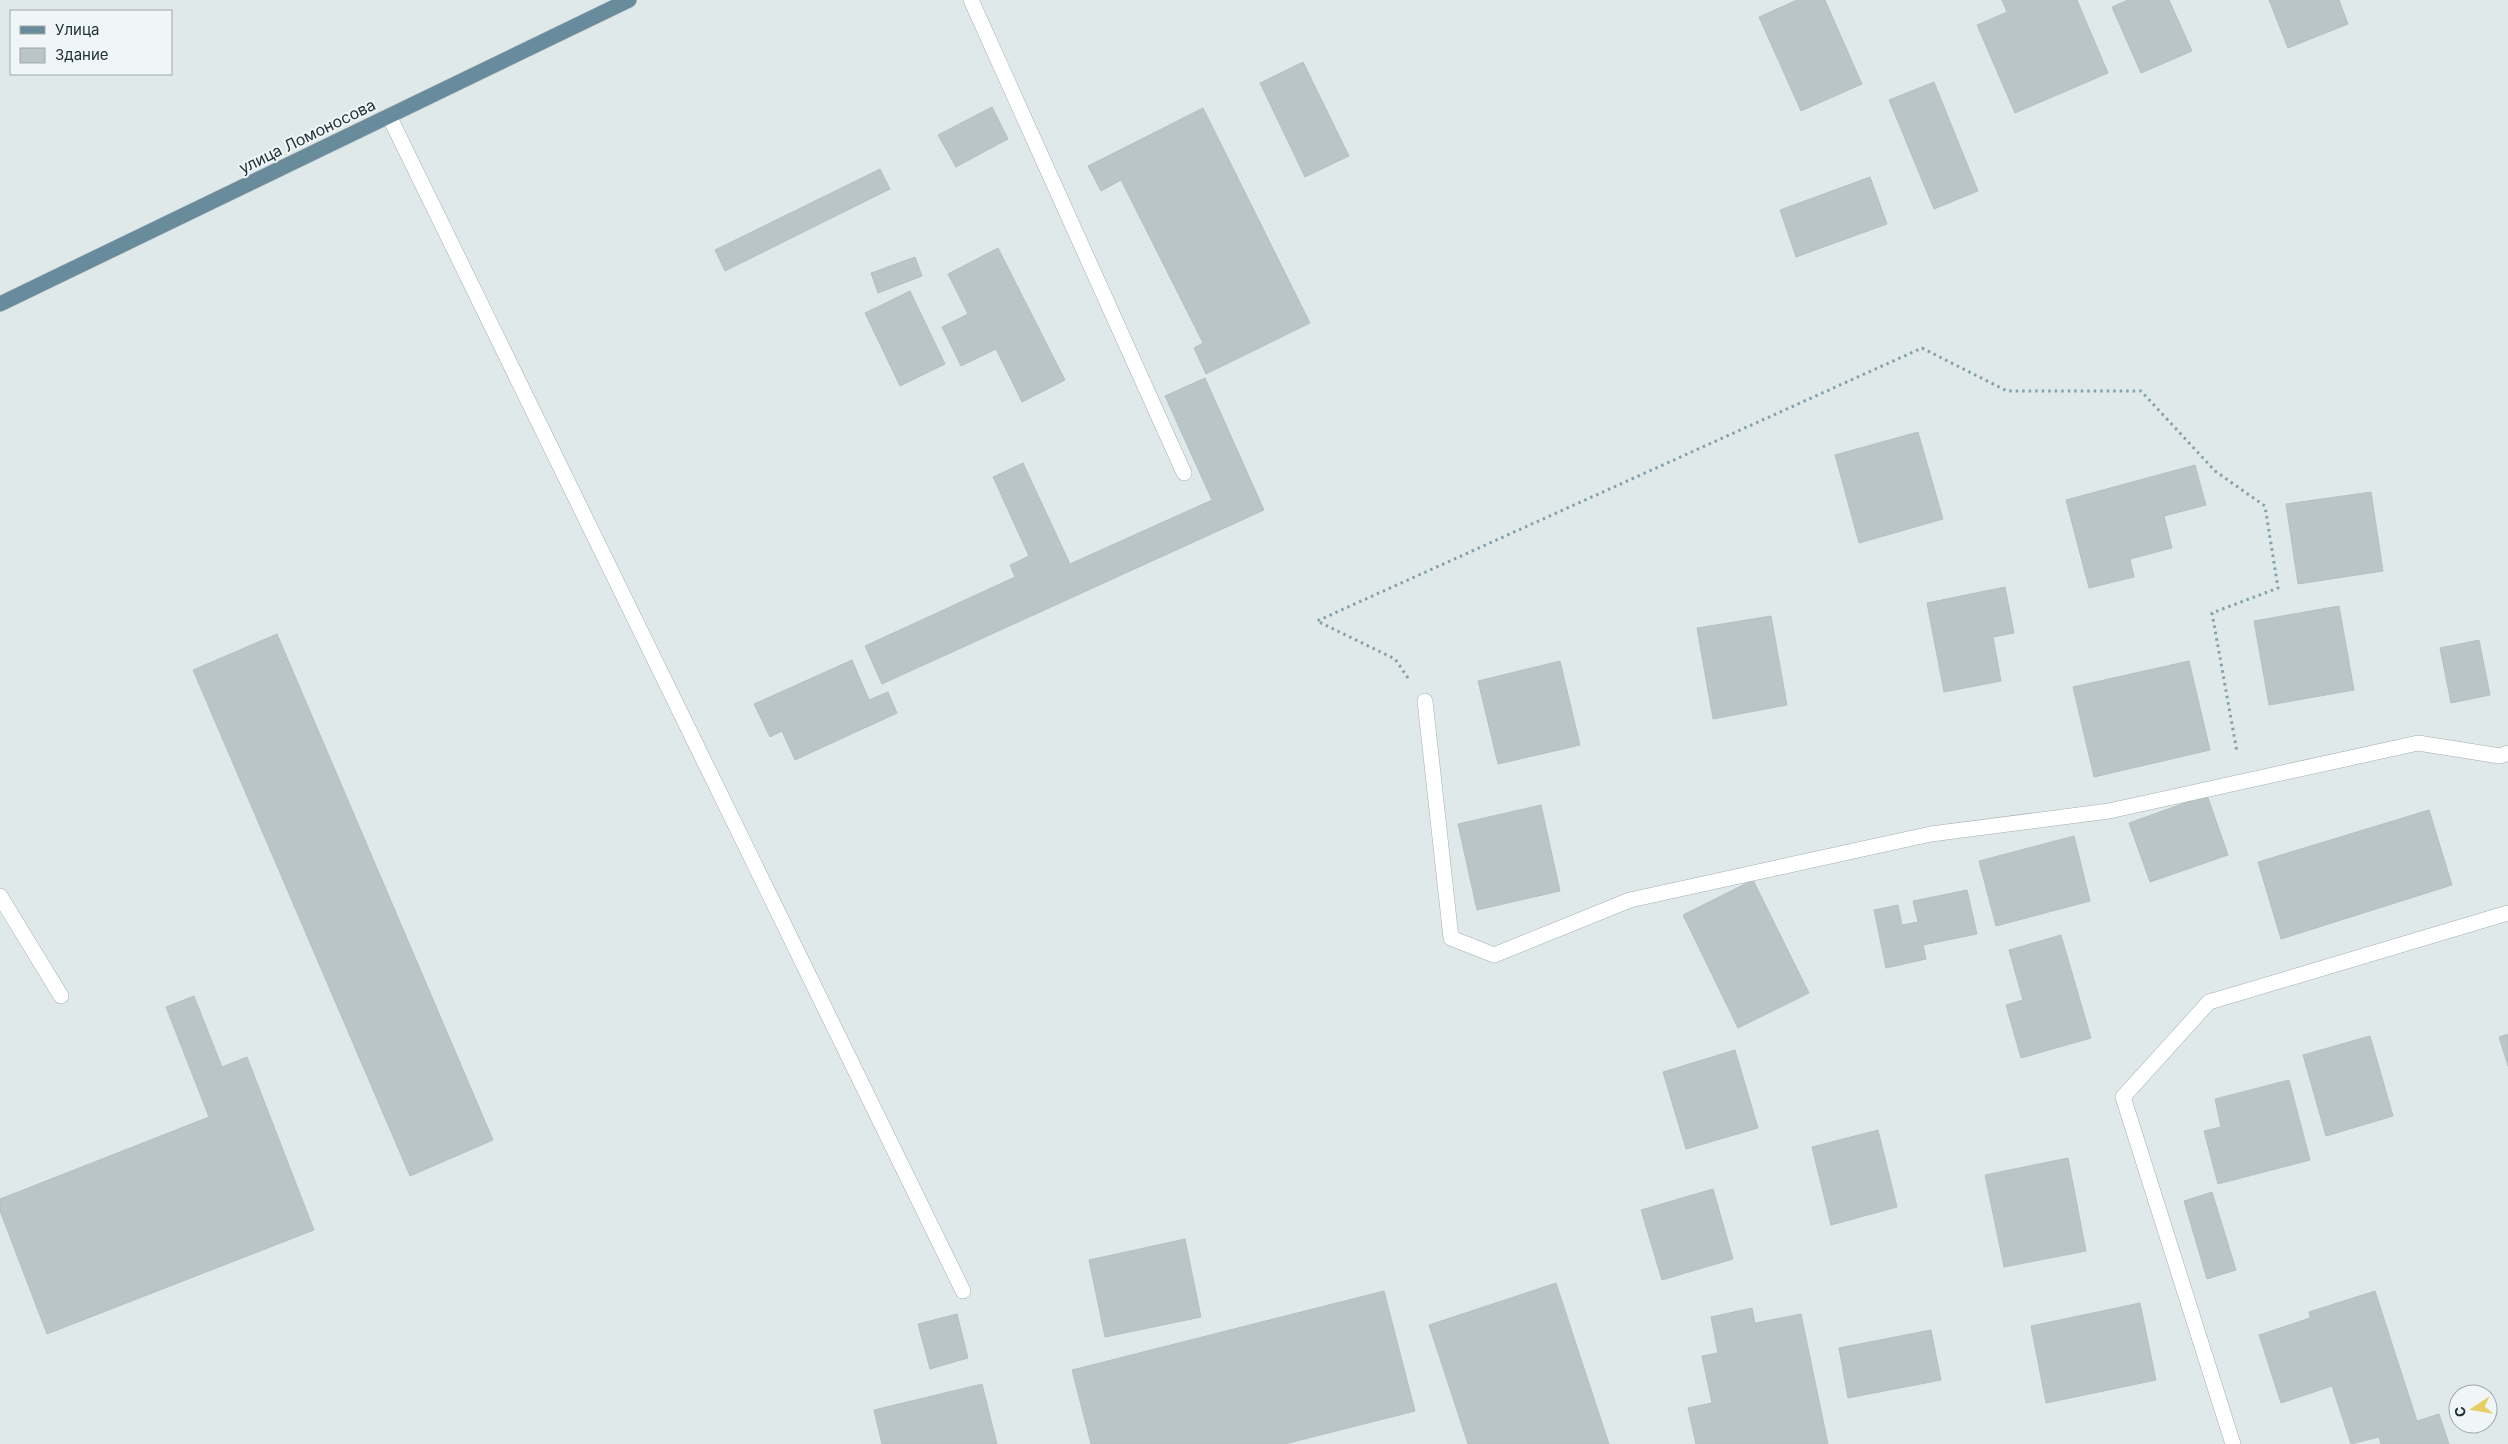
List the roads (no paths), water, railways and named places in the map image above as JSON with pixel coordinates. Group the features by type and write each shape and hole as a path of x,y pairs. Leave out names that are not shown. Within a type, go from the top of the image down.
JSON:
{"main road":[{"name":"улица Ломоносова","path":"0,304 629,0"}],"street":[{"path":"971,0 1184,473"},
{"path":"389,116 963,1291"},
{"path":"1425,701 1451,938 1494,955 1630,900 1931,834 2109,811 2418,743 2500,756 2508,753"},
{"path":"0,896 61,996"},
{"path":"2233,1444 2122,1097 2209,1002 2508,913"}]}
